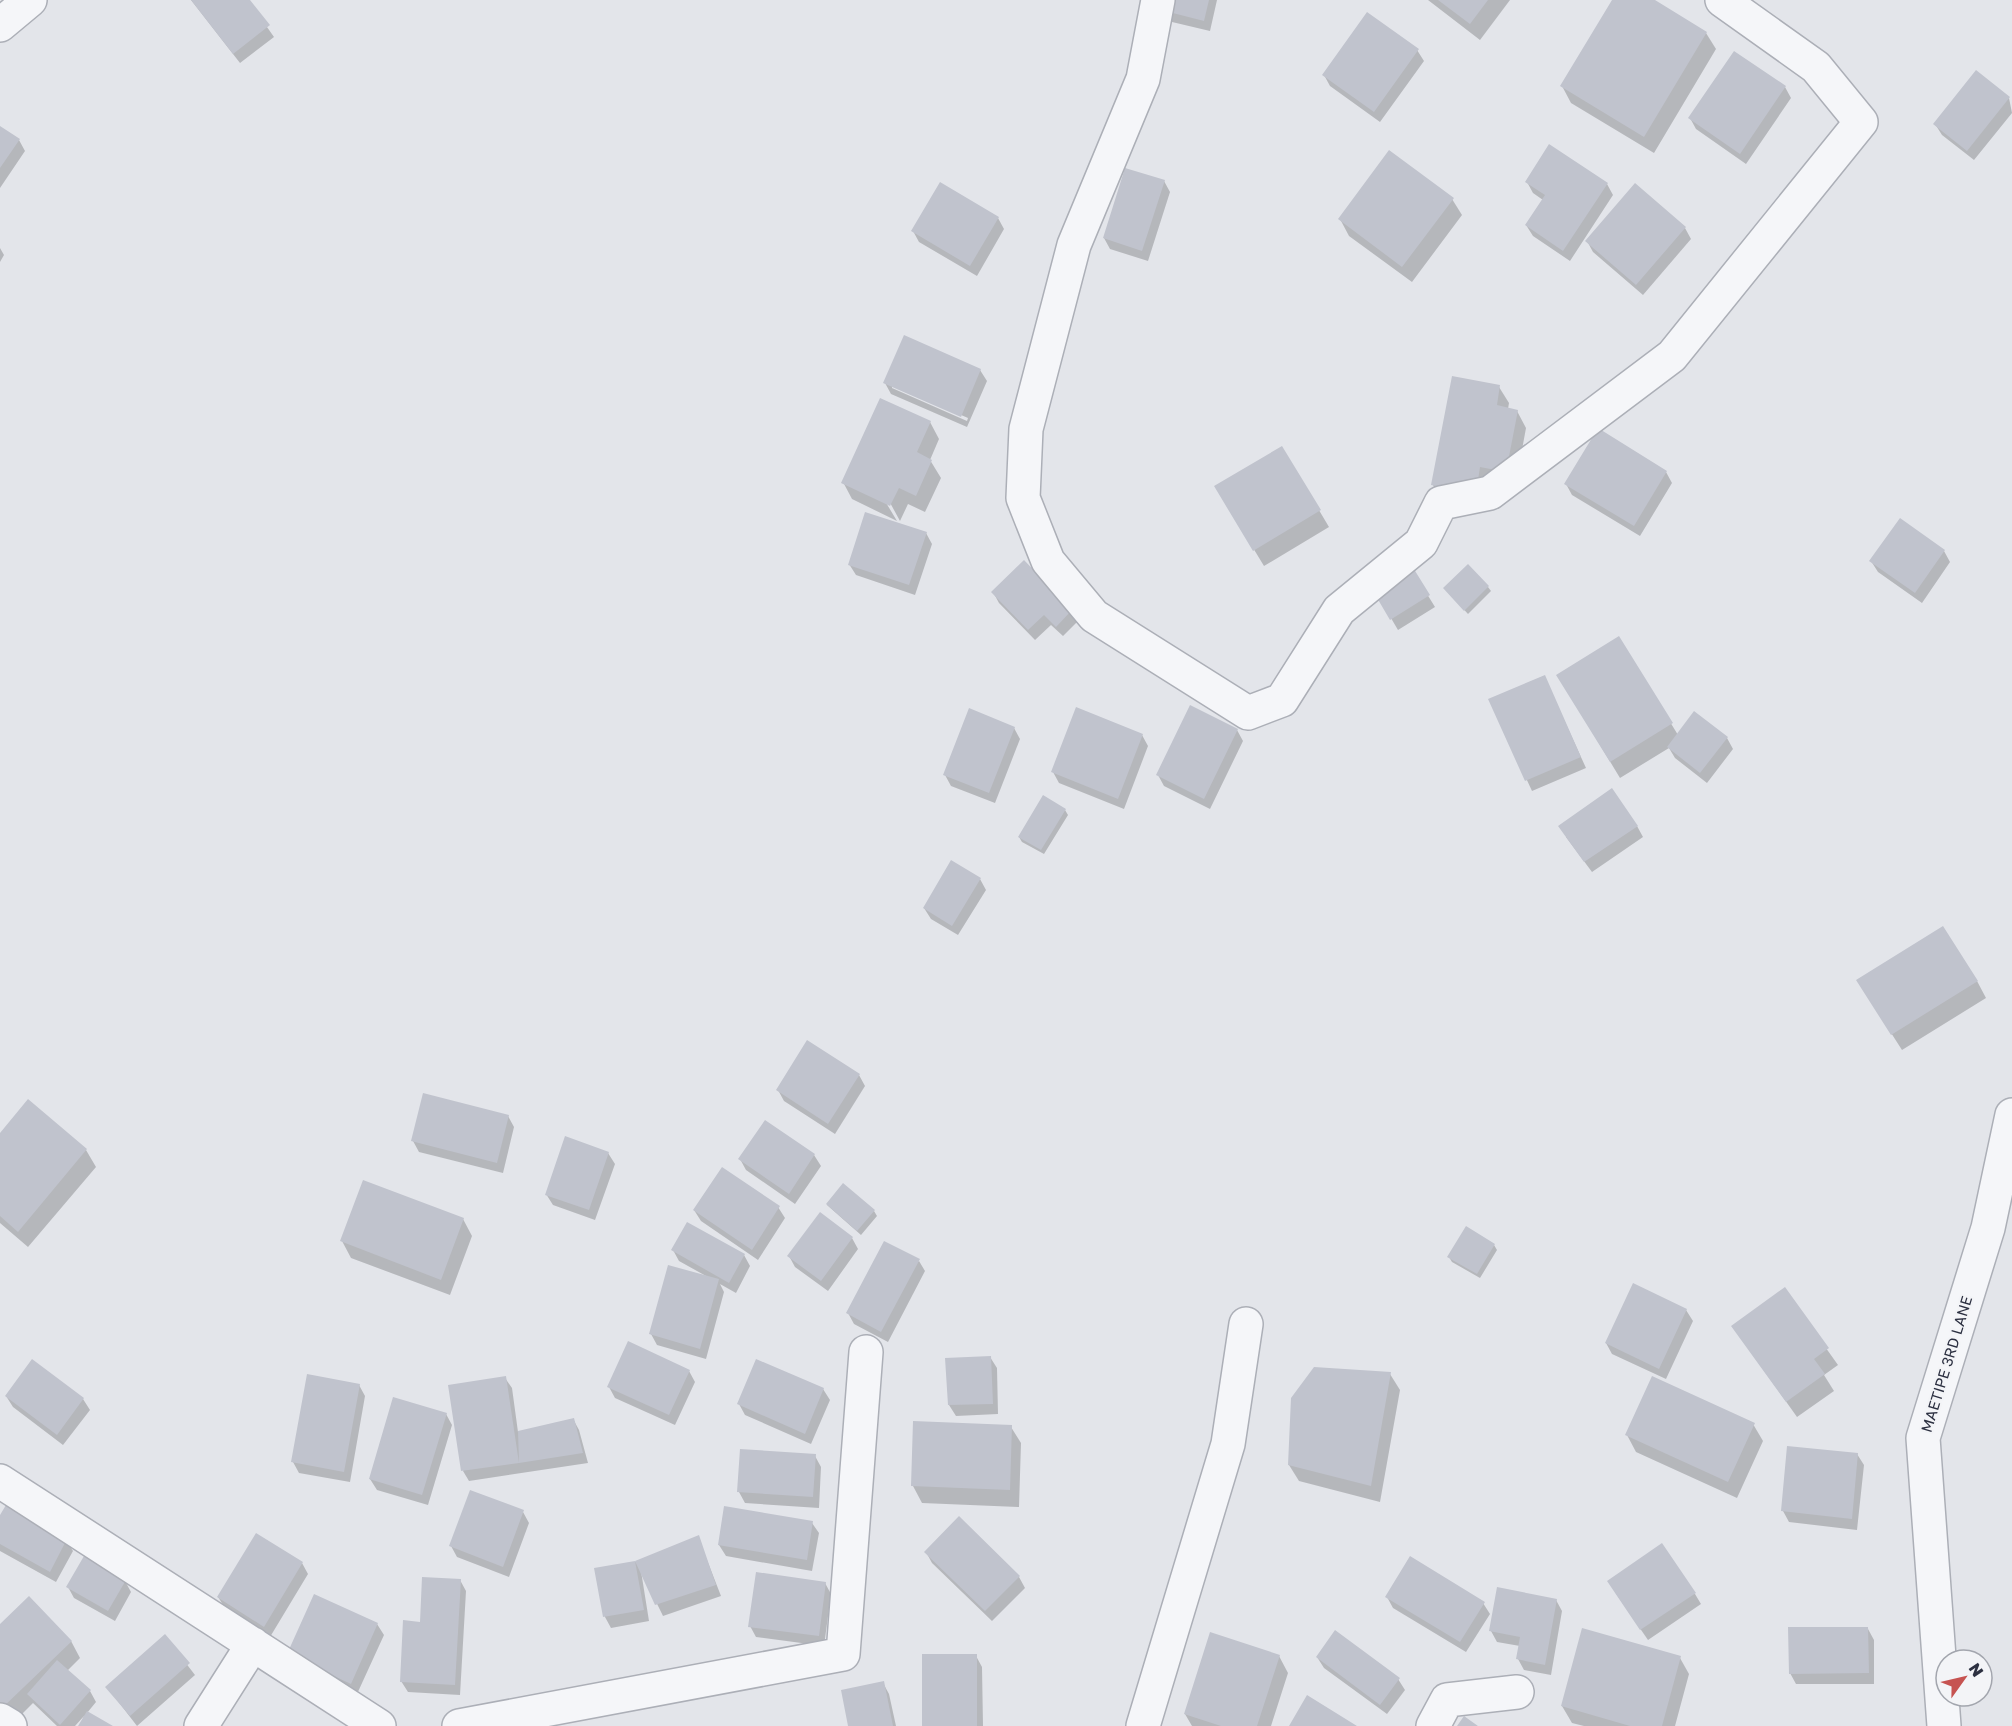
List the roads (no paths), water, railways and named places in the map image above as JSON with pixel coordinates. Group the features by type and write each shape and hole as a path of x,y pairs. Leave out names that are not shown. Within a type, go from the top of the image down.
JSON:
{"street":[{"path":"0,25 30,0"},
{"path":"1158,0 1143,79 1074,245 1026,429 1023,498 1048,561 1094,616 1248,713 1282,700 1339,610 1421,543 1441,503 1490,493 1672,356 1861,122 1816,67 1722,0"},
{"name":"MAETIPE 3RD LANE","path":"1944,1726 1923,1438 1988,1228 2012,1115"},
{"path":"1143,1726 1228,1444 1246,1324"},
{"path":"459,1726 573,1716 843,1654 866,1352"},
{"path":"0,1481 379,1726"},
{"path":"201,1726 253,1644"},
{"path":"1433,1726 1447,1700 1517,1692"},
{"path":"0,1720 10,1726"}]}
